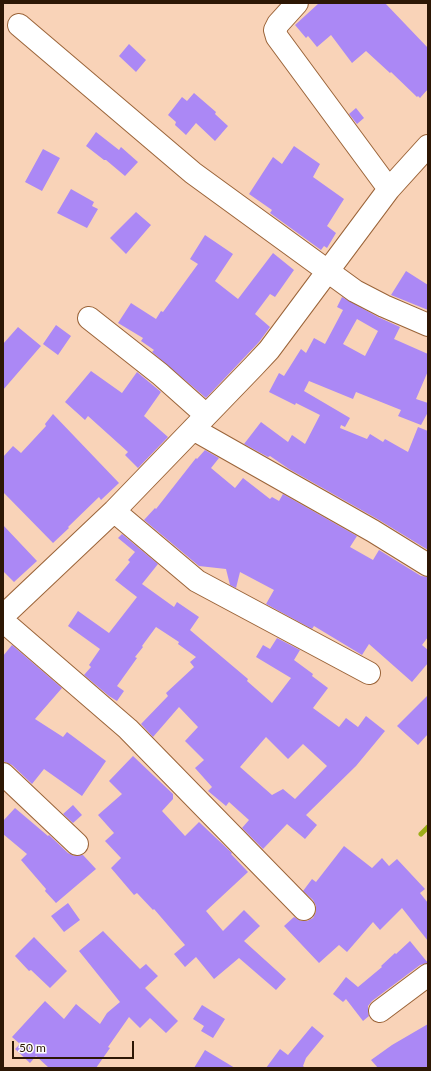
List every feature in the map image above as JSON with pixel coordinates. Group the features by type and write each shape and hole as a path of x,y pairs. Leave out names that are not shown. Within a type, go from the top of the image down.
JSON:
{"street":[{"path":"297,3 278,24 275,30 277,37 389,189"},
{"path":"20,25 193,173 355,291 384,306 428,325"},
{"path":"3,616 114,511 269,350 389,189 428,146"},
{"path":"88,318 160,374 200,422 428,565"},
{"path":"114,511 197,581 369,673"},
{"path":"3,621 128,729 304,909"},
{"path":"3,774 77,844"},
{"path":"380,1011 428,975"}],"building":[{"path":"319,3 385,3 428,48 428,89 420,98 418,96 417,97 366,51 352,63 331,35 317,47 308,36 306,38 295,25"},
{"path":"129,44 146,60 136,72 119,56"},
{"path":"194,93 216,112 215,114 228,126 215,141 196,123 186,135 175,125 176,122 168,115 182,97 187,101"},
{"path":"356,108 364,118 357,124 349,114"},
{"path":"96,132 119,150 121,147 138,162 125,176 86,146"},
{"path":"294,146 320,164 313,177 344,199 327,226 336,233 327,248 324,246 321,250 270,213 272,210 249,194 273,157 282,164"},
{"path":"43,149 60,158 42,191 25,182"},
{"path":"71,189 94,202 92,206 98,209 87,228 57,213"},
{"path":"136,212 151,225 126,254 110,238"},
{"path":"205,235 233,254 215,281 238,299 273,253 294,270 275,297 270,294 255,314 270,327 259,342 206,398 152,352 154,350 141,341 143,338 118,323 131,303 156,319 161,311 163,312 198,264 190,259"},
{"path":"406,271 428,285 428,310 391,295"},
{"path":"342,297 378,317 400,327 394,339 428,354 428,371 416,399 428,403 428,412 421,425 398,416 401,410 356,392 353,399 309,381 304,391 350,418 345,427 341,425 340,428 367,439 370,434 383,442 385,439 408,452 418,427 428,431 428,550 379,520 289,469 270,456 268,457 244,444 261,422 288,442 292,435 305,444 320,415 269,392 279,373 284,376 301,349 306,353 314,338 325,344 343,310 337,307","holes":["357,319 378,331 365,356 343,344"]},
{"path":"56,325 71,336 58,355 43,344"},
{"path":"18,327 41,346 3,390 3,344"},
{"path":"91,371 122,393 137,372 161,392 144,416 168,437 138,468 125,455 128,452 88,416 85,420 65,402"},
{"path":"53,414 119,483 101,500 99,497 53,543 3,492 3,457 13,446 21,453 46,426 45,424"},
{"path":"205,450 219,458 211,468 235,488 243,478 270,499 272,497 279,501 283,494 357,536 350,547 373,560 379,550 421,576 428,577 428,637 422,645 428,650 428,663 412,682 369,644 362,655 314,626 312,629 266,604 274,590 240,572 236,588 230,585 226,569 199,566 144,520 155,508 156,509 196,458 197,459"},
{"path":"3,525 37,561 14,582 3,571"},
{"path":"122,534 158,564 142,584 174,607 177,602 199,617 190,630 248,679 247,681 272,703 291,678 256,657 263,645 270,649 277,638 300,650 294,660 313,674 312,676 328,688 313,708 339,727 346,718 358,727 366,716 385,731 356,766 306,815 317,825 305,839 287,824 263,849 242,828 249,820 229,802 226,806 208,791 212,787 195,768 204,760 185,741 198,727 179,707 153,737 141,724 168,696 166,693 194,667 190,662 196,657 178,644 179,642 156,627 135,657 137,658 117,686 124,691 117,701 84,675 91,667 89,665 100,649 68,626 78,611 109,633 137,597 115,580 130,562 128,560 135,552 118,538","holes":["266,737 288,759 303,744 327,766 295,799 283,789 272,795 240,767"]},
{"path":"12,645 62,688 35,719 63,737 67,732 106,761 82,796 44,769 32,784 12,765 3,761 3,656"},
{"path":"428,695 428,734 418,745 397,726"},
{"path":"133,756 173,794 173,799 162,811 185,836 199,822 232,853 231,854 248,872 206,911 223,931 244,910 260,926 244,941 286,979 276,990 239,958 214,979 196,957 185,967 174,954 185,945 154,909 153,910 137,893 134,895 111,868 121,858 105,841 114,833 98,815 122,794 109,781"},
{"path":"73,805 82,815 73,823 63,814"},
{"path":"15,808 48,836 49,835 68,853 74,856 83,855 96,869 56,903 21,860 27,854 3,834 3,821"},
{"path":"344,846 372,868 382,858 389,866 397,859 425,889 420,893 428,903 428,941 402,908 380,930 373,922 347,952 339,945 319,963 284,926 294,917 301,921 307,921 313,918 316,912 316,906 313,900 303,891 312,879 316,882"},
{"path":"68,903 80,920 64,932 51,916"},
{"path":"103,931 140,969 146,964 158,976 145,988 178,1021 166,1033 150,1018 140,1028 129,1017 108,1047 110,1048 96,1068 49,1068 36,1056 30,1063 15,1049 20,1044 12,1037 45,1001 64,1019 76,1004 100,1024 107,1013 120,1002 79,951"},
{"path":"34,937 67,971 50,988 31,970 29,971 15,956"},
{"path":"410,941 428,963 420,965 372,1001 368,1006 369,1016 363,1021 346,999 343,1002 333,994 346,977 358,987"},
{"path":"202,1005 225,1019 213,1038 201,1031 204,1026 193,1019"},
{"path":"428,1024 428,1068 378,1068 371,1060 392,1045"},
{"path":"312,1026 324,1036 306,1058 303,1066 305,1068 266,1068 280,1049 288,1055"},
{"path":"205,1050 235,1068 194,1068"}],"waterway":[{"path":"421,834 428,827"}]}
